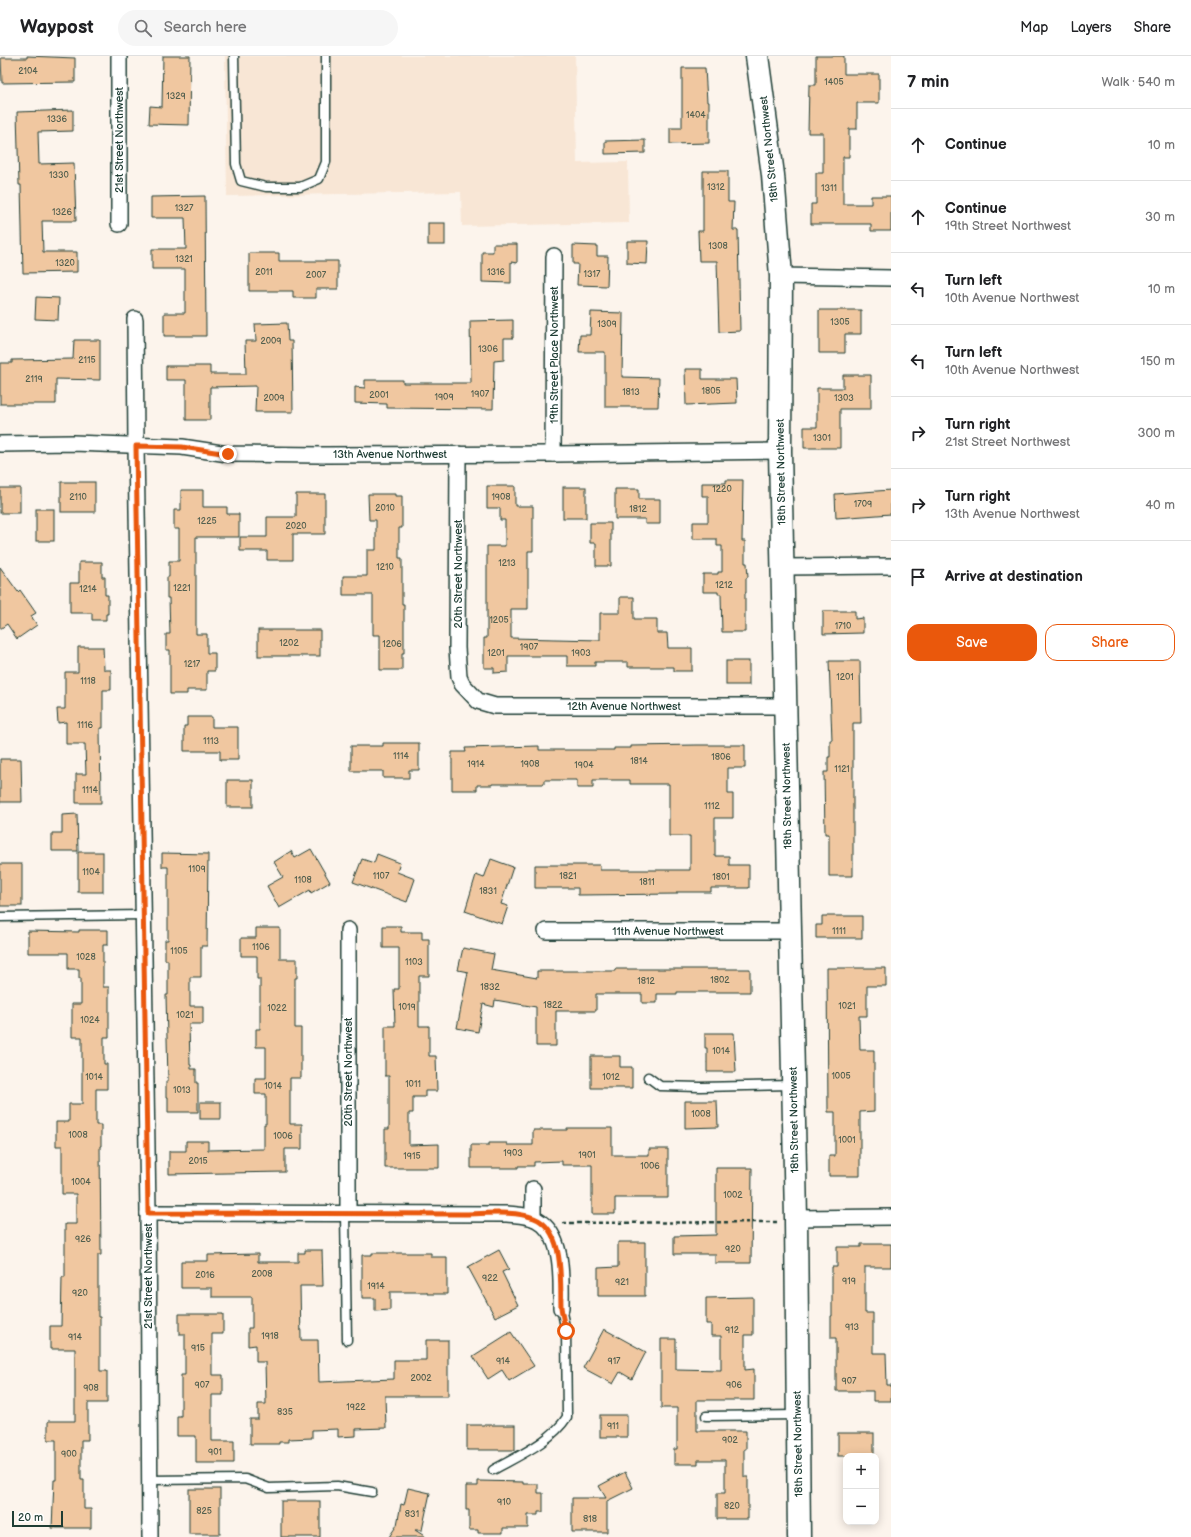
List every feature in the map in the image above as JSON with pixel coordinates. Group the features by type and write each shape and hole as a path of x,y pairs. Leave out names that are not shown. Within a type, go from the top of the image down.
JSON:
{"street":[{"name":"21st Street Northwest","path":"120,56 120,224"},
{"name":"18th Street Northwest","path":"757,56 773,175 781,276 780,450 796,1218 799,1537"},
{"name":"19th Street Place Northwest","path":"553,454 554,256"},
{"path":"781,276 891,278"},
{"name":"21st Street Northwest","path":"135,318 148,1213 150,1537"},
{"name":"13th Avenue Northwest","path":"0,444 73,443 182,447 228,454 553,454 780,450"},
{"name":"20th Street Northwest","path":"458,454 457,648 459,677 468,692"},
{"path":"783,567 891,566"},
{"name":"12th Avenue Northwest","path":"468,692 478,701 495,706 785,706"},
{"name":"20th Street Northwest","path":"346,1213 348,930"},
{"name":"11th Avenue Northwest","path":"546,931 790,931"},
{"path":"533,1189 542,1225 556,1245 560,1264 561,1308"},
{"path":"148,1213 507,1214 542,1225"},
{"path":"796,1218 891,1217"}],"lane":[{"path":"234,56 236,164 241,181 266,187 300,187 319,179 326,162 326,56"},
{"path":"0,917 143,915"},
{"path":"648,1077 660,1086 700,1087 793,1085"},
{"path":"346,1213 347,1340"},
{"path":"493,1470 541,1442 561,1426 567,1417 566,1331 561,1308"},
{"path":"706,1416 798,1415"},
{"path":"150,1480 245,1479 269,1488 337,1486 372,1492"}],"path":[{"path":"542,1225 782,1222 796,1218"}],"shaded area":[{"path":"225,56 575,56 577,163 628,162 629,223 462,226 461,192 227,196"}],"building":[{"path":"27,56 75,58 75,82 2,83 1,58 27,58"},
{"path":"163,56 190,56 189,125 149,124 150,106 162,107"},
{"path":"816,56 844,56 844,74 879,74 879,103 857,103 857,129 849,129 849,157 843,157 843,204 871,204 871,196 891,196 891,231 871,231 871,224 811,224 811,204 816,204 816,173 823,173 823,133 808,133 809,85 816,85"},
{"path":"682,68 705,68 707,102 709,102 709,143 670,144 670,128 682,128"},
{"path":"73,110 73,131 38,132 39,164 74,163 76,221 42,221 43,252 77,252 77,272 23,273 21,185 19,185 17,112"},
{"path":"645,140 645,153 605,154 605,141"},
{"path":"703,171 728,171 728,202 734,202 733,230 738,230 740,331 719,332 717,261 699,261 698,231 703,231"},
{"path":"205,196 206,336 164,336 164,313 185,313 185,269 152,269 152,249 186,249 185,218 151,218 151,197"},
{"path":"428,223 445,223 445,245 428,245"},
{"path":"627,241 648,241 647,264 627,263"},
{"path":"493,244 517,244 517,263 511,262 511,283 482,282 482,252 493,252"},
{"path":"573,245 597,246 597,256 608,256 607,286 577,285 578,264 573,264"},
{"path":"249,253 279,253 279,261 338,261 338,289 316,289 316,298 293,298 293,291 249,291"},
{"path":"36,297 59,298 58,320 35,319"},
{"path":"819,310 861,310 861,334 845,334 845,353 819,353"},
{"path":"591,312 623,313 622,377 659,378 658,407 605,407 605,352 579,352 580,335 590,335"},
{"path":"513,320 513,338 504,338 504,360 494,361 493,409 387,408 387,404 355,403 355,387 365,388 365,380 403,380 403,383 471,383 470,321"},
{"path":"287,323 288,341 292,341 293,412 255,412 256,386 210,387 210,420 186,420 186,380 166,380 166,366 210,366 210,374 246,374 245,341 256,341 255,324"},
{"path":"74,340 100,340 100,380 56,379 56,404 0,404 0,363 12,363 12,360 73,359"},
{"path":"685,369 702,369 702,379 736,379 737,403 686,405"},
{"path":"843,375 871,375 871,409 840,409 840,448 804,448 804,427 817,427 817,388 843,388"},
{"path":"726,480 743,480 742,541 745,541 745,563 747,563 748,577 746,578 745,593 745,632 722,632 721,594 718,594 718,592 703,592 703,574 718,574 718,572 722,572 722,546 717,546 717,539 693,539 693,522 708,522 708,496 702,496 702,483 726,483"},
{"path":"61,482 95,482 95,512 61,512"},
{"path":"487,486 515,486 515,506 533,506 533,551 528,551 528,609 511,609 511,638 600,640 600,613 620,613 620,597 634,597 634,619 657,619 657,633 667,633 668,648 692,648 692,671 674,671 674,667 628,667 628,662 595,662 595,666 567,666 567,656 508,656 508,672 494,673 494,668 484,668 484,638 487,638 487,546 505,546 505,520 500,520 500,508 487,508"},
{"path":"563,487 586,487 586,518 563,518"},
{"path":"0,488 20,488 20,513 0,513"},
{"path":"615,489 639,489 639,499 660,499 660,524 645,524 645,519 615,519"},
{"path":"181,490 203,490 203,507 227,507 227,514 239,514 239,537 196,537 196,634 207,634 207,653 215,653 215,671 207,671 207,690 187,690 187,694 170,694 170,650 166,650 166,634 170,634 167,577 169,577 169,561 179,561 179,529 174,529 174,510 181,510"},
{"path":"891,490 891,514 836,518 835,494"},
{"path":"296,494 325,494 325,534 293,534 293,560 267,560 267,551 240,551 240,537 267,537 267,517 296,517"},
{"path":"368,494 395,494 395,496 402,496 402,528 399,528 399,558 402,558 402,604 404,604 404,653 402,653 402,670 380,670 380,635 373,635 373,595 343,595 343,576 367,576 367,550 376,550 376,520 369,520"},
{"path":"36,509 54,509 54,541 36,541"},
{"path":"590,523 611,523 611,566 596,566 596,543 590,543"},
{"path":"79,562 102,562 102,577 105,577 105,595 108,595 108,614 106,614 106,620 92,620 92,613 70,613 70,583 79,583"},
{"path":"0,567 18,592 20,590 36,613 31,616 37,625 17,639 7,624 0,629"},
{"path":"823,611 855,611 855,619 863,618 863,633 823,634"},
{"path":"258,630 320,630 320,656 258,656"},
{"path":"78,647 103,647 104,670 111,670 111,690 103,690 103,728 100,728 101,803 76,803 76,774 86,774 85,744 66,744 66,722 58,723 57,709 65,709 65,672 78,672"},
{"path":"726,661 749,661 749,685 726,685"},
{"path":"829,661 860,661 861,723 853,723 853,876 829,876 829,834 825,834 824,772 828,772 830,740 832,740"},
{"path":"187,717 212,717 212,727 238,727 238,760 220,760 220,751 184,751 184,726 187,726"},
{"path":"383,743 419,743 419,770 409,770 409,778 383,778 383,771 351,771 351,746 383,746"},
{"path":"745,745 745,768 728,768 728,794 733,794 733,818 715,818 715,856 729,856 729,865 749,865 749,888 711,888 711,892 677,892 677,894 578,895 578,888 535,888 535,865 600,865 600,870 690,870 690,836 669,836 669,784 630,784 630,780 593,780 593,788 577,788 577,780 544,780 544,784 492,784 477,785 477,790 452,790 452,752 466,752 465,748 539,746 539,750 614,750 614,748 631,748 631,746"},
{"path":"0,759 21,759 22,802 0,802"},
{"path":"227,780 253,780 253,807 227,807"},
{"path":"77,814 78,851 52,851 52,833 62,833 62,815"},
{"path":"311,849 330,882 311,893 310,890 279,908 267,886 283,877 274,862 291,851 295,858"},
{"path":"78,852 103,852 103,892 78,892"},
{"path":"162,853 208,854 207,946 201,946 201,977 190,977 190,1006 203,1006 203,1024 189,1024 190,1065 191,1069 196,1069 196,1083 198,1083 198,1112 168,1112 168,1097 166,1097 166,1081 168,1081 166,995 168,995 168,960 165,960 165,940 168,940 168,867 162,867"},
{"path":"377,854 400,863 397,872 415,879 407,902 353,882 362,859 374,863"},
{"path":"491,859 513,867 501,904 508,906 502,924 465,911 476,875 484,878"},
{"path":"0,864 22,864 22,906 0,906"},
{"path":"822,916 862,916 862,938 816,938 816,925 822,925"},
{"path":"383,926 401,926 401,932 422,932 422,939 429,939 429,976 419,976 419,1026 429,1026 429,1056 436,1056 437,1091 425,1091 425,1097 413,1097 413,1113 409,1113 409,1145 439,1144 439,1168 385,1168 385,1129 389,1129 389,1076 385,1076 385,1026 395,1026 394,989 399,989 399,948 383,948"},
{"path":"256,928 280,928 280,959 297,959 297,978 295,978 295,1028 301,1028 301,1078 290,1078 290,1124 302,1124 302,1149 285,1149 285,1172 169,1174 169,1151 186,1151 186,1141 208,1141 208,1150 264,1149 266,1094 255,1094 255,1078 266,1078 266,1047 256,1047 256,1029 260,1029 260,979 257,979 257,956 241,956 241,938 256,938"},
{"path":"79,930 108,930 108,945 103,945 103,987 109,987 109,1037 104,1037 104,1064 107,1064 107,1089 96,1089 96,1125 101,1125 101,1255 98,1255 98,1317 100,1317 100,1371 107,1371 107,1403 88,1403 88,1440 81,1440 81,1480 84,1480 84,1509 91,1509 91,1528 52,1528 54,1480 56,1480 56,1440 48,1440 48,1421 75,1421 75,1349 50,1349 50,1326 61,1326 62,1277 65,1277 65,1224 76,1224 76,1194 62,1194 62,1146 56,1146 56,1122 69,1122 69,1104 82,1104 82,1037 72,1037 72,1004 81,1004 81,978 79,978 79,969 68,969 68,953 28,953 28,931 79,932"},
{"path":"463,948 494,954 491,970 537,978 537,971 615,971 615,969 750,969 750,992 677,992 677,994 657,994 657,1003 642,1003 642,994 596,994 596,1011 556,1011 556,1046 536,1046 536,1007 495,1000 494,1007 483,1004 478,1032 457,1028 468,972 458,970"},
{"path":"827,968 886,968 886,986 867,986 867,1016 859,1016 860,1050 874,1050 874,1111 860,1112 860,1176 829,1176 829,1156 835,1156 835,1112 828,1112"},
{"path":"705,1033 734,1033 736,1072 707,1072 707,1048 705,1048"},
{"path":"591,1056 620,1056 620,1067 632,1067 632,1088 591,1088"},
{"path":"685,1101 717,1101 718,1127 685,1128"},
{"path":"200,1102 221,1102 221,1119 200,1119"},
{"path":"567,1128 612,1128 612,1155 649,1155 649,1149 668,1149 668,1198 615,1198 615,1214 592,1214 592,1165 562,1165 562,1161 534,1162 534,1166 518,1166 518,1168 471,1168 471,1145 507,1143 507,1145 533,1145 533,1130 567,1130"},
{"path":"716,1168 752,1168 751,1263 715,1263 715,1254 674,1254 674,1236 716,1235"},
{"path":"618,1242 645,1242 645,1296 598,1296 598,1268 618,1267"},
{"path":"861,1244 891,1244 891,1267 865,1267 865,1313 873,1313 873,1353 886,1353 887,1385 891,1385 891,1401 873,1401 873,1391 836,1391 836,1338 831,1338 832,1267 837,1267 837,1247 861,1247"},
{"path":"305,1250 322,1250 323,1286 300,1286 301,1340 318,1340 319,1382 394,1379 394,1360 426,1360 426,1340 448,1340 448,1396 385,1396 386,1428 356,1429 356,1436 338,1437 338,1429 312,1430 312,1438 288,1439 288,1442 279,1442 279,1444 250,1444 250,1419 258,1419 258,1404 266,1404 265,1362 256,1362 256,1345 248,1346 248,1328 252,1328 252,1297 212,1297 212,1288 181,1288 181,1261 208,1261 208,1255 258,1254 258,1262 298,1262 298,1253 305,1253"},
{"path":"499,1250 509,1269 502,1272 518,1305 495,1317 468,1267"},
{"path":"372,1253 431,1253 431,1257 447,1257 447,1294 427,1294 427,1292 390,1292 390,1310 375,1311 375,1298 362,1298 362,1255 372,1255"},
{"path":"753,1297 753,1335 745,1335 745,1370 754,1369 754,1400 697,1400 697,1431 746,1431 746,1449 744,1449 744,1477 748,1477 748,1519 717,1519 717,1493 725,1493 725,1460 698,1460 698,1464 674,1464 674,1449 677,1449 677,1408 661,1408 661,1339 676,1339 676,1369 721,1370 721,1336 711,1336 711,1324 706,1324 706,1298"},
{"path":"179,1314 223,1314 223,1334 212,1334 212,1375 223,1375 223,1395 212,1395 212,1441 234,1441 234,1463 196,1463 196,1436 177,1436 177,1416 181,1416 181,1375 185,1375 185,1334 179,1334"},
{"path":"604,1329 646,1352 632,1379 620,1372 613,1384 583,1368"},
{"path":"511,1332 534,1366 509,1381 502,1370 488,1379 473,1356"},
{"path":"600,1415 627,1415 627,1437 600,1437"},
{"path":"467,1425 515,1425 515,1450 467,1450"},
{"path":"838,1433 874,1433 874,1453 843,1453 843,1456 838,1456"},
{"path":"625,1472 633,1488 607,1501 607,1532 572,1532 572,1498 606,1498 599,1486"},
{"path":"478,1481 523,1482 523,1484 538,1484 538,1493 543,1493 543,1512 538,1512 538,1515 528,1515 528,1528 503,1528 503,1533 478,1533 478,1530 469,1530 469,1510 466,1510 466,1486 478,1486"},
{"path":"408,1488 430,1493 422,1530 415,1530 426,1537 389,1537 397,1525 401,1504 404,1505"},
{"path":"189,1489 220,1489 220,1534 189,1534"},
{"path":"281,1501 320,1501 320,1537 281,1537"}],"route":[{"path":"228,454 182,447 136,446 148,1213 507,1214 533,1218 546,1226 558,1251 561,1271 561,1308 566,1331"}]}
